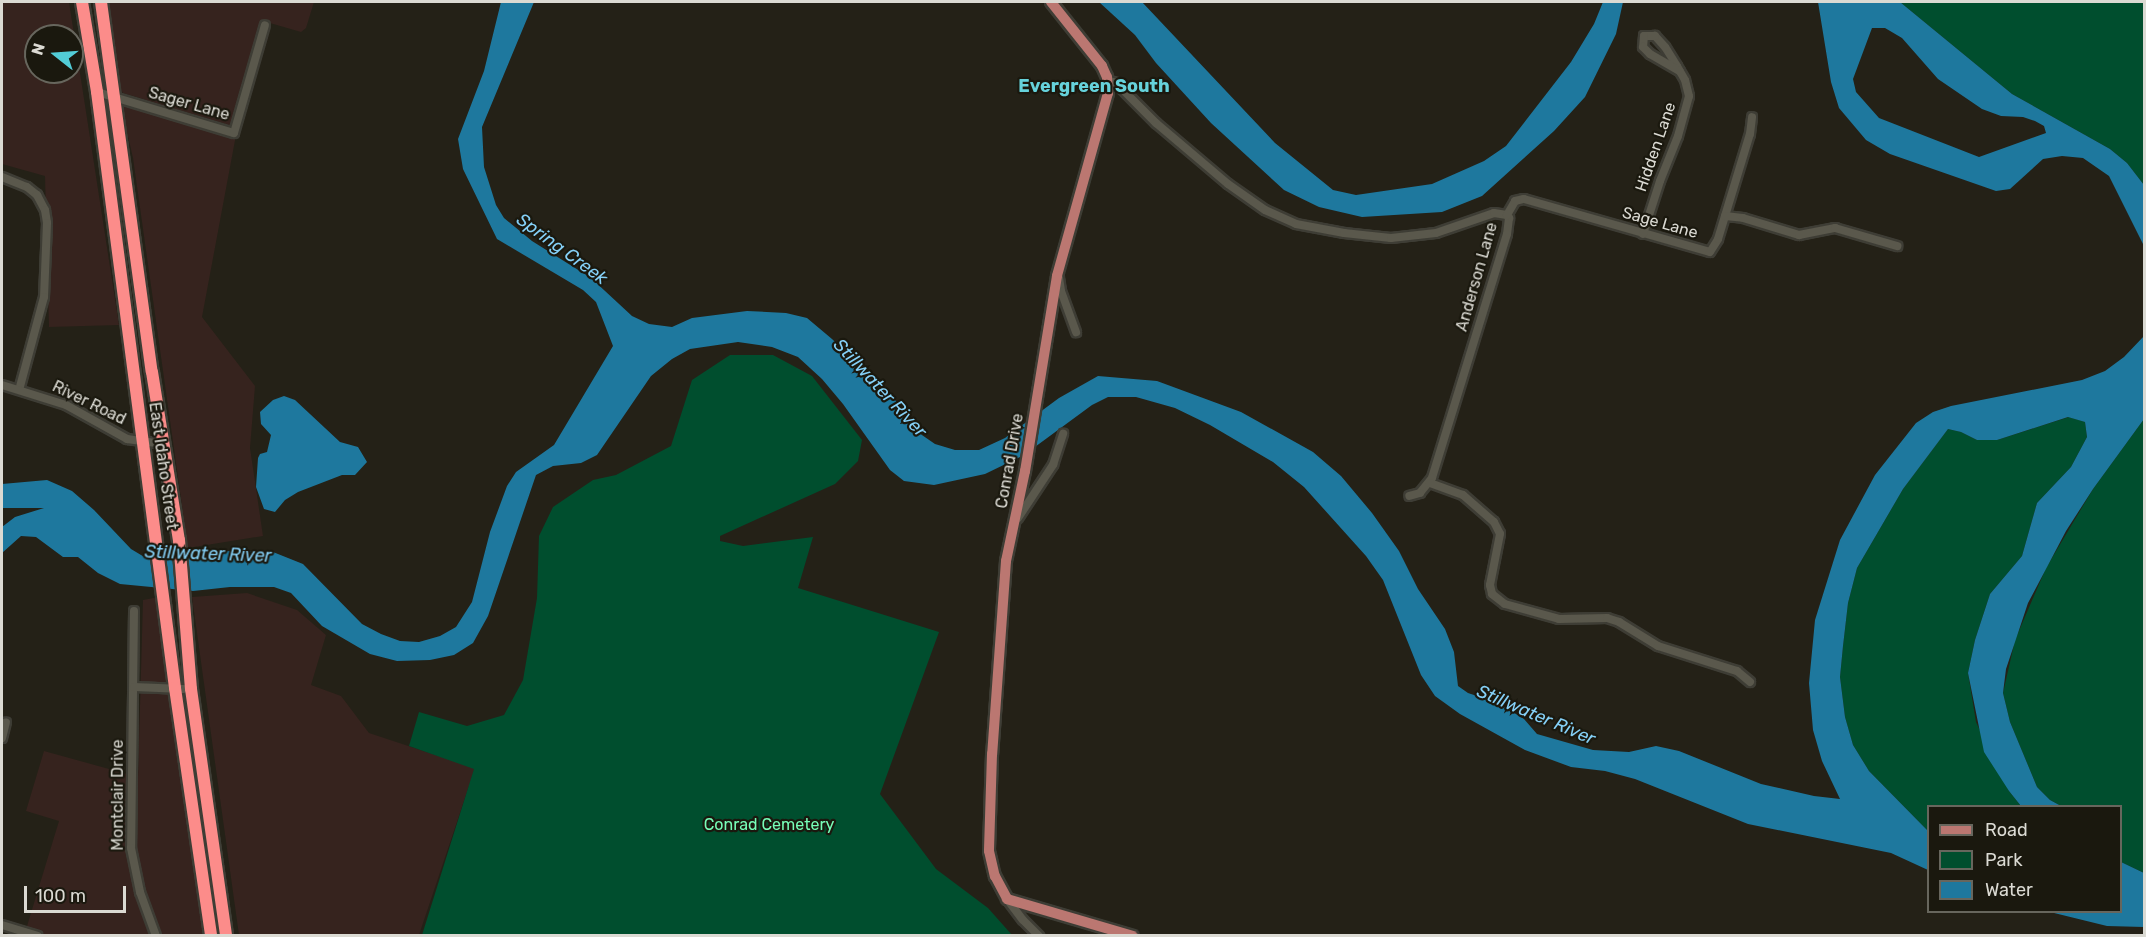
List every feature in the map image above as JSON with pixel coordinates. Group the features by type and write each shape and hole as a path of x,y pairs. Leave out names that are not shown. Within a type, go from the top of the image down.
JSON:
{"highway":[{"name":"East Idaho Street","path":"82,2 97,92 166,609 213,842 226,936"},
{"name":"East Idaho Street","path":"101,2 179,540 182,593 182,736 211,936"},
{"path":"182,736 192,755 206,827 213,842"}],"main road":[{"path":"1051,2 1102,66 1107,80"},
{"name":"Conrad Drive","path":"1007,899 992,865 988,831 1003,590 1059,269 1105,106 1107,80"},
{"path":"1007,899 1133,936"}],"street":[{"name":"Sager Lane","path":"97,92 234,133 265,25"},
{"name":"Hidden Lane","path":"1643,234 1686,112 1689,96 1680,70 1655,36 1644,36 1643,47 1650,54 1680,70"},
{"name":"Anderson Lane","path":"1107,80 1116,83 1155,123 1228,184 1265,210 1296,224 1367,237 1402,238 1447,230 1494,213 1507,215 1509,218 1507,234 1430,483"},
{"name":"Sage Lane","path":"1507,215 1515,201 1524,199 1710,252 1718,239 1750,134 1752,117"},
{"path":"2,177 27,187 37,195 45,210 47,223 44,297 19,390"},
{"path":"1725,216 1743,218 1799,235 1835,228 1897,246"},
{"path":"1059,269 1061,291 1076,332"},
{"name":"River Road","path":"2,385 66,405 127,439 164,444"},
{"path":"1011,538 1025,505 1053,465 1063,434"},
{"path":"1409,496 1420,493 1430,483 1462,495 1494,522 1500,534 1490,585 1492,594 1505,604 1559,619 1607,618 1619,622 1658,646 1737,671 1750,682"},
{"name":"Montclair Drive","path":"134,611 131,848 140,892 156,936"},
{"path":"134,687 183,689"},
{"path":"2,738 6,722"},
{"name":"Conrad Drive","path":"1007,899 1039,936"},
{"path":"2,926 37,936"}],"shaded area":[{"path":"2,2 69,2 72,24 24,24 24,84 82,84 119,325 49,327 45,176 2,164"},
{"path":"107,2 314,2 306,28 301,32 263,21 232,126 123,93 119,87"},
{"path":"121,106 236,135 202,317 255,386 250,448 263,536 188,548 133,158"},
{"path":"247,593 297,610 326,635 311,685 341,696 369,733 475,768 419,935 239,935 192,597"},
{"path":"159,597 206,935 24,936 59,821 26,811 44,751 138,777 143,600"}],"green space":[{"path":"1900,2 2144,2 2144,185 2127,163 2110,149 2012,94"},
{"name":"Conrad Cemetery","path":"730,355 773,355 812,376 862,440 858,461 835,484 720,536 720,541 743,546 813,537 798,588 939,632 880,794 936,869 988,908 1012,935 422,935 474,769 409,746 419,712 467,726 504,715 523,680 537,598 539,536 553,507 593,480 616,475 671,446 692,380"},
{"path":"2069,417 2085,422 2087,437 2071,467 2037,503 2022,556 1990,594 1975,640 1968,673 1976,722 2009,791 2020,805 1927,805 1927,830 1869,771 1853,745 1845,717 1840,677 1848,603 1857,568 1903,489 1948,429 1961,432 1977,440 1997,440"},
{"path":"2144,419 2144,873 2122,862 2122,805 2059,805 2050,800 2037,787 2010,722 2003,693 2015,640 2046,568 2093,489"}],"water":[{"name":"Stillwater River","path":"501,2 534,2 482,127 484,167 496,205 504,218 532,241 591,278 632,316 649,324 672,327 692,318 747,311 786,313 807,318 895,400 919,433 935,444 955,450 979,450 1005,438 1059,398 1098,376 1157,381 1241,412 1313,452 1341,476 1372,513 1399,551 1418,589 1445,629 1454,652 1458,686 1468,693 1498,703 1524,719 1537,734 1593,750 1629,752 1656,746 1679,751 1761,784 1814,796 1840,799 1822,761 1813,730 1809,683 1815,620 1840,540 1875,475 1916,423 1933,412 1951,406 2082,380 2105,371 2124,357 2144,336 2144,419 2093,489 2066,531 2028,603 2006,669 2003,693 2010,722 2037,787 2050,800 2059,805 2020,805 2009,791 1984,752 1968,673 1975,640 1990,594 2022,556 2037,503 2071,467 2087,437 2085,422 2068,417 1997,440 1977,440 1961,432 1948,429 1903,489 1857,568 1848,603 1840,677 1845,717 1853,745 1869,771 1927,830 1927,870 1891,853 1748,824 1635,779 1605,771 1571,767 1525,750 1460,714 1435,696 1421,675 1383,580 1366,556 1304,487 1273,462 1210,425 1175,408 1136,397 1108,397 1092,405 1024,455 985,474 934,485 904,481 890,470 843,404 822,379 798,357 772,347 738,342 690,349 672,359 651,376 597,455 581,463 553,466 536,475 488,616 473,643 454,655 430,660 397,661 370,654 322,626 291,593 274,587 230,587 193,591 120,584 98,573 78,557 63,557 36,537 21,536 2,553 2,527 15,517 44,508 2,508 2,484 47,480 72,491 94,510 131,549 146,558 163,561 223,551 273,552 303,564 362,624 381,634 400,641 419,642 440,636 456,627 472,602 490,532 507,486 516,472 554,445 613,346 596,302 583,290 497,239 463,169 458,139 484,71"},
{"path":"1099,2 1142,2 1275,143 1333,190 1356,195 1432,184 1484,161 1506,146 1571,62 1594,24 1603,2 1623,2 1616,34 1585,97 1554,131 1482,196 1442,212 1362,217 1319,207 1284,190 1211,123 1156,63 1135,35"},
{"path":"1818,2 1900,2 2012,94 2110,149 2127,163 2144,185 2144,246 2109,176 2083,158 2062,156 2043,159 2010,189 1996,191 1890,154 1866,140 1839,108 1831,82","holes":["1872,28 1885,28 1902,38 1938,79 1982,109 2001,116 2023,117 2035,121 2044,126 2046,133 1979,157 1879,118 1856,92 1853,79"]},
{"path":"284,396 295,400 340,442 358,447 367,462 355,475 342,475 298,492 285,500 275,512 264,509 256,487 258,458 260,454 267,452 271,435 261,424 260,412 273,400"},
{"path":"2122,862 2144,873 2144,927 2107,926 2054,913 2122,913"}],"district":[{"name":"Evergreen South","path":"1094,86"}],"water label":[{"name":"Spring Creek","path":"562,249"}]}
